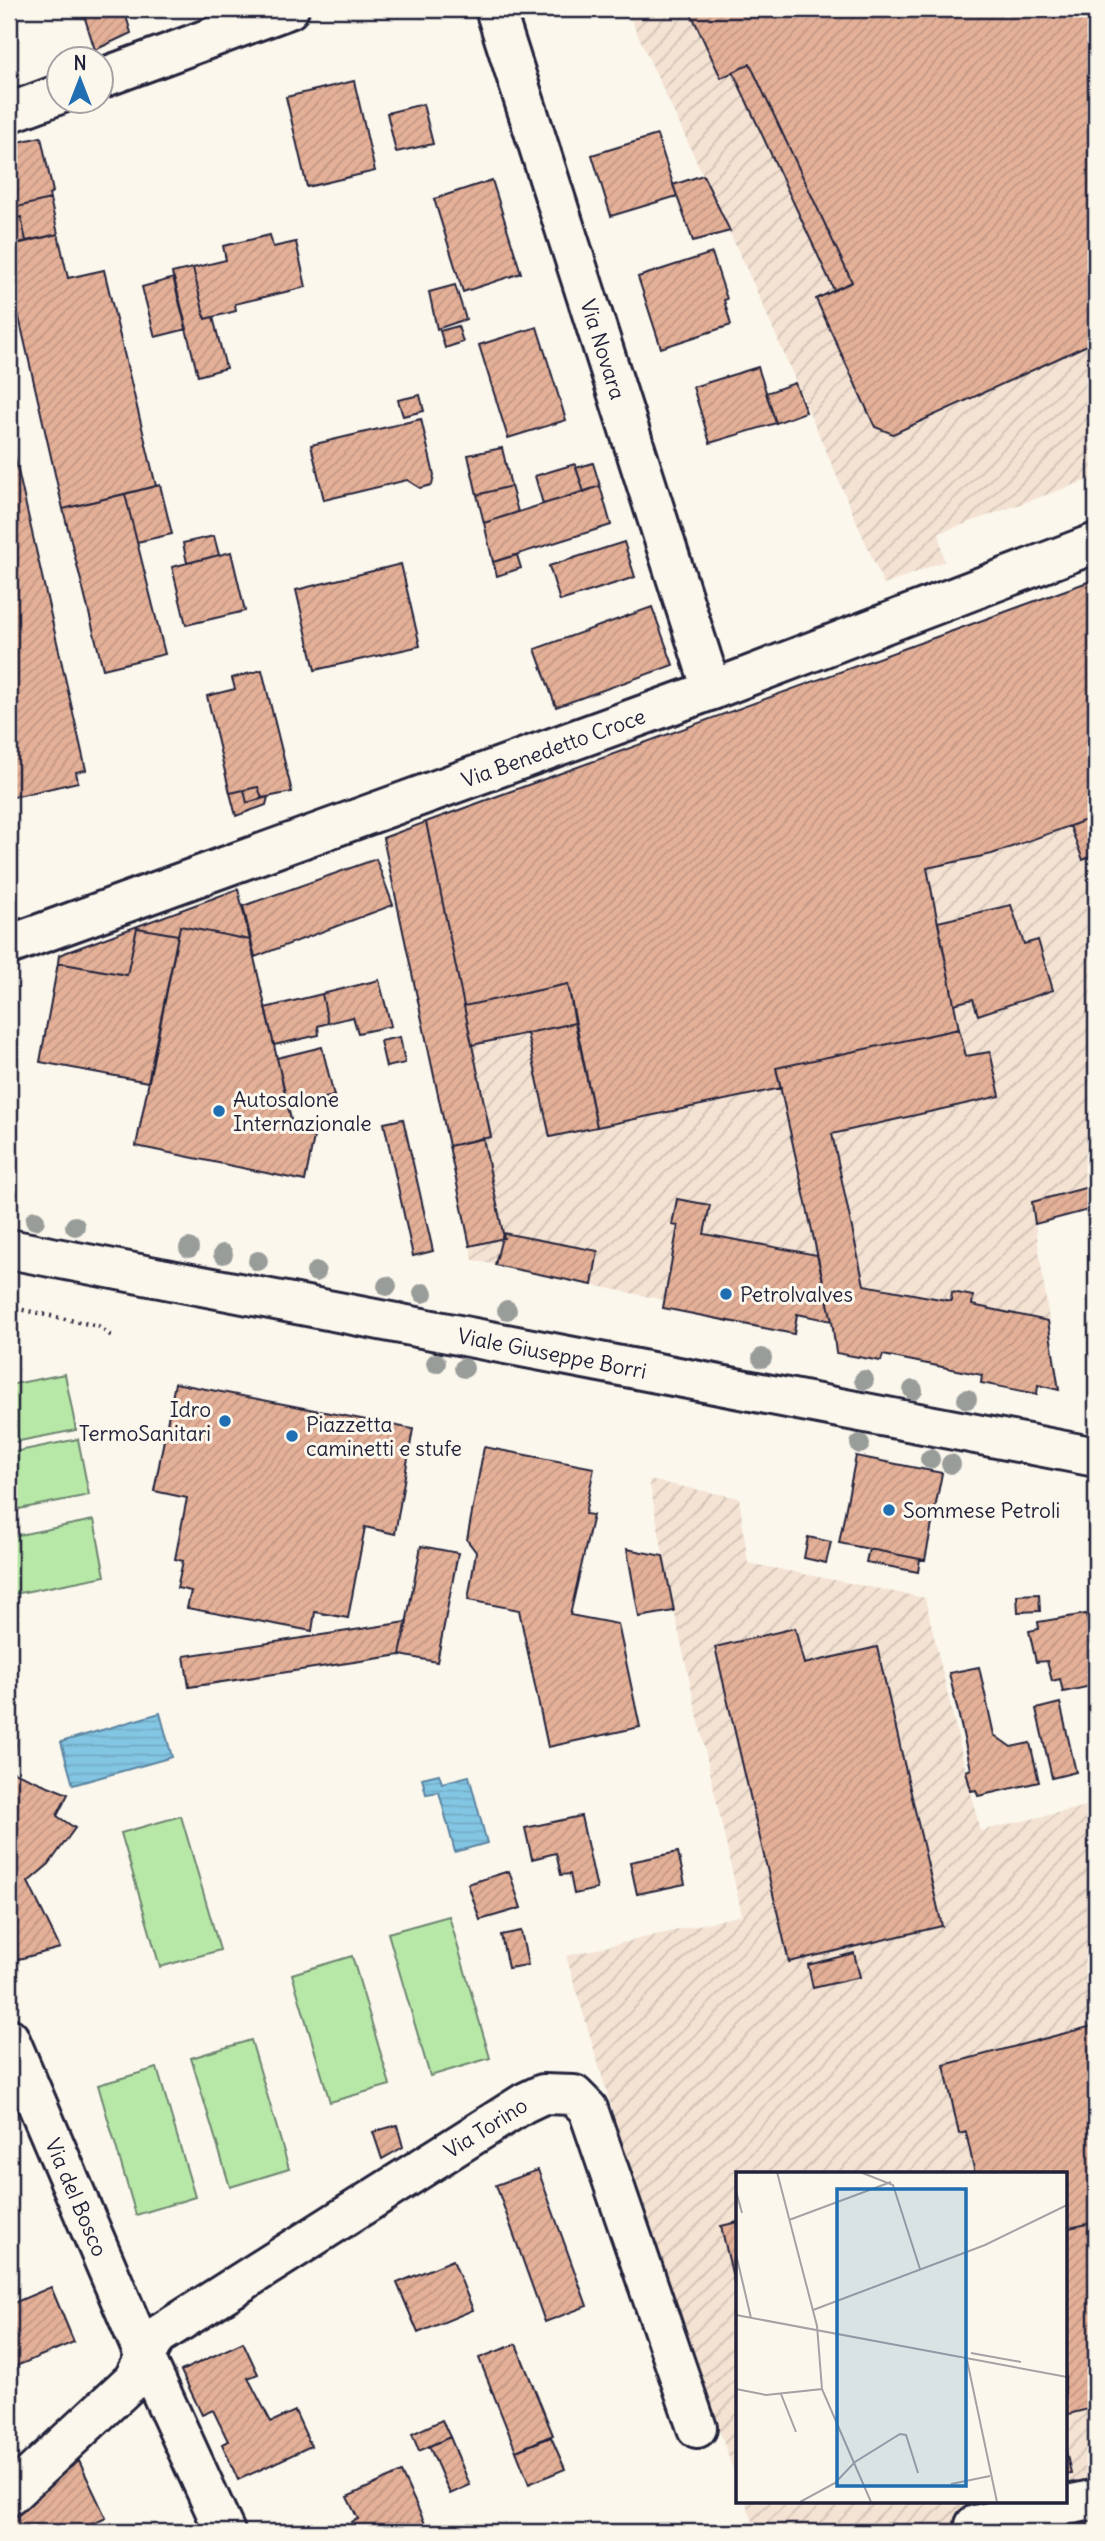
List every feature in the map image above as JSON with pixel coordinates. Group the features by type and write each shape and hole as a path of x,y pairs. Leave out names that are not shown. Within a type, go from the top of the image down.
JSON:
{"street":[{"path":"116,72 232,18 289,9"},
{"name":"Via Novara","path":"495,9 712,690"},
{"path":"9,113 46,99"},
{"name":"Via Benedetto Croce","path":"9,945 712,690 1096,543"},
{"name":"Viale Giuseppe Borri","path":"9,1249 1096,1457"},
{"name":"Via del Bosco","path":"9,2038 145,2357 225,2532"},
{"name":"Via Torino","path":"145,2357 157,2336 524,2103 543,2094 567,2093 580,2099 589,2109 696,2428"},
{"path":"9,2496 133,2379 145,2357"},
{"path":"975,2525 1096,2498"}],"path":[{"path":"9,1307 98,1326 113,1338"}],"shaded area":[{"path":"626,9 1096,9 1096,477 939,533 944,561 884,585 754,285"},
{"path":"1096,579 1096,1185 1032,1202 1059,1390 1038,1385 1037,1394 981,1383 981,1374 883,1355 881,1361 836,1353 831,1320 797,1314 663,1308 664,1300 473,1260 383,838"},
{"path":"649,1480 739,1498 748,1563 925,1598 980,1831 1096,1804 1096,2532 757,2532 745,2502 1066,2502 1066,2172 736,2172 736,2478 634,2183 566,1956 742,1915 674,1611"}],"green space":[{"path":"65,1374 76,1430 9,1443 9,1385"},
{"path":"78,1439 89,1495 9,1511 9,1453"},
{"path":"94,1520 105,1576 9,1595 9,1537"},
{"path":"181,1816 220,1950 160,1967 121,1833"},
{"path":"449,1916 490,2058 430,2076 388,1933"},
{"path":"352,1956 390,2085 330,2102 292,1974"},
{"path":"251,2040 289,2169 230,2187 191,2058"},
{"path":"157,2068 195,2197 136,2215 98,2085"}],"water":[{"path":"160,1713 172,1757 73,1785 61,1742"},
{"path":"439,1774 442,1783 469,1776 487,1843 455,1852 439,1792 426,1794 422,1778"}],"building":[{"path":"82,9 124,9 131,33 103,46 94,46"},
{"path":"689,9 1096,9 1096,341 893,434 875,427 816,299 852,282 750,64 721,78"},
{"path":"750,64 852,282 834,290 733,72"},
{"path":"354,81 375,171 307,187 286,97"},
{"path":"423,104 433,144 396,152 387,113"},
{"path":"657,135 677,196 611,216 592,155"},
{"path":"41,137 53,192 49,194 50,199 9,209 9,144"},
{"path":"703,175 730,231 693,241 673,185"},
{"path":"492,180 521,273 463,292 434,199"},
{"path":"50,199 58,234 26,241 21,217 9,220 9,209"},
{"path":"21,217 26,241 9,246 9,220"},
{"path":"58,234 68,278 104,270 156,486 63,509 9,274 9,246"},
{"path":"270,235 273,247 296,242 306,287 235,304 236,311 205,319 193,268 226,260 223,246"},
{"path":"712,253 727,299 724,300 731,325 661,348 638,277"},
{"path":"193,268 205,319 213,317 226,368 198,376 172,273"},
{"path":"174,278 187,329 155,337 142,287"},
{"path":"455,285 466,319 437,329 429,292"},
{"path":"458,326 463,342 445,348 440,331"},
{"path":"537,327 566,420 508,438 479,345"},
{"path":"758,367 776,423 710,443 693,387"},
{"path":"795,383 806,412 776,423 766,393"},
{"path":"420,395 424,411 403,416 398,400"},
{"path":"421,419 434,475 432,485 420,488 407,480 324,500 311,445"},
{"path":"9,431 86,770 76,772 78,782 9,798"},
{"path":"502,448 511,486 477,495 468,455"},
{"path":"593,463 600,486 584,492 576,468"},
{"path":"575,464 584,492 543,504 535,476"},
{"path":"160,485 172,534 137,542 125,494"},
{"path":"511,486 518,512 484,523 477,495"},
{"path":"600,486 611,525 493,562 484,523"},
{"path":"125,494 165,654 103,669 63,509"},
{"path":"214,536 219,555 187,563 183,543"},
{"path":"624,542 635,577 560,601 549,566"},
{"path":"231,552 245,611 186,625 172,567"},
{"path":"517,555 521,568 497,576 493,562"},
{"path":"401,564 420,646 315,670 296,590"},
{"path":"1096,579 1096,850 1086,820 992,854 927,868 959,1029 776,1068 781,1088 597,1127 568,984 464,1006 426,822"},
{"path":"652,607 673,665 556,707 535,649"},
{"path":"262,670 292,792 262,798 258,787 230,793 207,696 235,689 232,678"},
{"path":"258,787 262,798 247,803 244,790"},
{"path":"244,790 247,803 268,797 266,805 236,816 230,793"},
{"path":"1086,820 1096,855 1083,860 1070,826"},
{"path":"426,822 491,1137 449,1146 383,838"},
{"path":"376,859 393,905 255,957 243,906"},
{"path":"238,889 250,940 180,926 178,935 137,928 127,975 58,963 59,955"},
{"path":"1011,905 1024,944 1038,940 1053,990 978,1015 973,999 954,1004 938,922"},
{"path":"180,926 250,940 294,1133 314,1137 305,1181 136,1146"},
{"path":"137,928 178,935 148,1082 40,1062 58,963 127,975"},
{"path":"379,980 391,1026 358,1033 353,1017 328,1023 322,994"},
{"path":"568,984 575,1023 472,1045 464,1006"},
{"path":"322,994 328,1023 318,1026 319,1035 274,1045 265,1008"},
{"path":"575,1023 597,1127 550,1137 527,1033"},
{"path":"959,1029 966,1056 990,1052 1000,1096 832,1134 864,1285 951,1301 952,1292 973,1296 972,1305 1048,1321 1059,1390 1038,1385 1037,1394 981,1383 982,1375 883,1355 881,1361 836,1353 832,1321 776,1068"},
{"path":"400,1037 405,1063 386,1067 380,1041"},
{"path":"322,1047 334,1096 288,1106 277,1058"},
{"path":"403,1119 433,1251 413,1256 384,1123"},
{"path":"483,1138 504,1238 470,1246 449,1146"},
{"path":"1096,1185 1096,1208 1035,1224 1032,1202"},
{"path":"677,1199 710,1205 704,1234 817,1255 832,1321 797,1314 794,1334 663,1308 678,1226 672,1225"},
{"path":"503,1233 598,1251 592,1285 495,1265"},
{"path":"175,1383 413,1429 395,1534 365,1527 348,1618 315,1612 312,1631 187,1608 191,1591 177,1588 183,1561 175,1559 187,1498 154,1491"},
{"path":"484,1447 594,1468 585,1514 593,1515 570,1615 618,1624 640,1727 548,1747 519,1610 468,1600 476,1552 467,1540"},
{"path":"856,1456 942,1473 925,1560 839,1543"},
{"path":"808,1537 831,1542 826,1563 804,1558"},
{"path":"421,1546 458,1553 437,1662 400,1655"},
{"path":"627,1549 663,1556 674,1611 639,1617"},
{"path":"869,1549 920,1559 918,1572 866,1562"},
{"path":"1039,1594 1040,1611 1018,1612 1017,1595"},
{"path":"1086,1614 1096,1661 1096,1685 1063,1692 1060,1679 1052,1681 1047,1661 1036,1662 1029,1631 1039,1629 1038,1622"},
{"path":"407,1622 400,1655 189,1687 184,1656"},
{"path":"795,1628 804,1664 877,1647 942,1926 789,1962 715,1647"},
{"path":"9,1653 19,1705 9,1706"},
{"path":"979,1667 994,1735 1011,1747 1030,1743 1039,1782 978,1796 976,1790 971,1791 966,1771 971,1769 949,1673"},
{"path":"1060,1703 1076,1772 1052,1778 1036,1709"},
{"path":"14,1725 16,1745 11,1771 68,1794 57,1816 75,1828 49,1864 28,1882 60,1948 15,1960 9,1945 9,1726"},
{"path":"581,1816 597,1889 574,1894 570,1874 561,1875 556,1853 532,1859 525,1828"},
{"path":"678,1852 685,1884 637,1894 630,1862"},
{"path":"509,1871 521,1908 480,1920 468,1884"},
{"path":"521,1931 528,1965 508,1968 501,1935"},
{"path":"854,1953 860,1977 813,1988 808,1965"},
{"path":"1096,2025 1096,2222 1066,2229 1066,2172 975,2172 966,2132 959,2134 944,2065"},
{"path":"397,2125 403,2147 382,2159 373,2132"},
{"path":"538,2170 587,2306 545,2322 496,2185"},
{"path":"736,2222 736,2290 721,2226"},
{"path":"1096,2222 1096,2407 1066,2415 1066,2229"},
{"path":"453,2260 473,2310 418,2333 397,2283"},
{"path":"51,2287 74,2342 9,2369 9,2305"},
{"path":"243,2342 258,2374 248,2378 271,2422 295,2411 311,2446 238,2480 222,2444 228,2441 213,2410 202,2415 181,2371"},
{"path":"516,2344 553,2435 516,2451 479,2358"},
{"path":"442,2420 450,2437 419,2451 412,2434"},
{"path":"450,2437 470,2485 450,2494 429,2446"},
{"path":"551,2437 565,2469 529,2484 516,2451"},
{"path":"1066,2451 1071,2474 1066,2475"},
{"path":"79,2461 106,2518 76,2532 10,2532 9,2514"},
{"path":"401,2472 429,2532 356,2532 351,2522 358,2519 347,2497"}],"place":[{"name":"Autosalone Internazionale","path":"219,1111"},
{"name":"Petrolvalves","path":"726,1294"},
{"name":"Idro TermoSanitari","path":"225,1421"},
{"name":"Piazzetta caminetti e stufe","path":"292,1436"},
{"name":"Sommese Petroli","path":"889,1510"}]}
